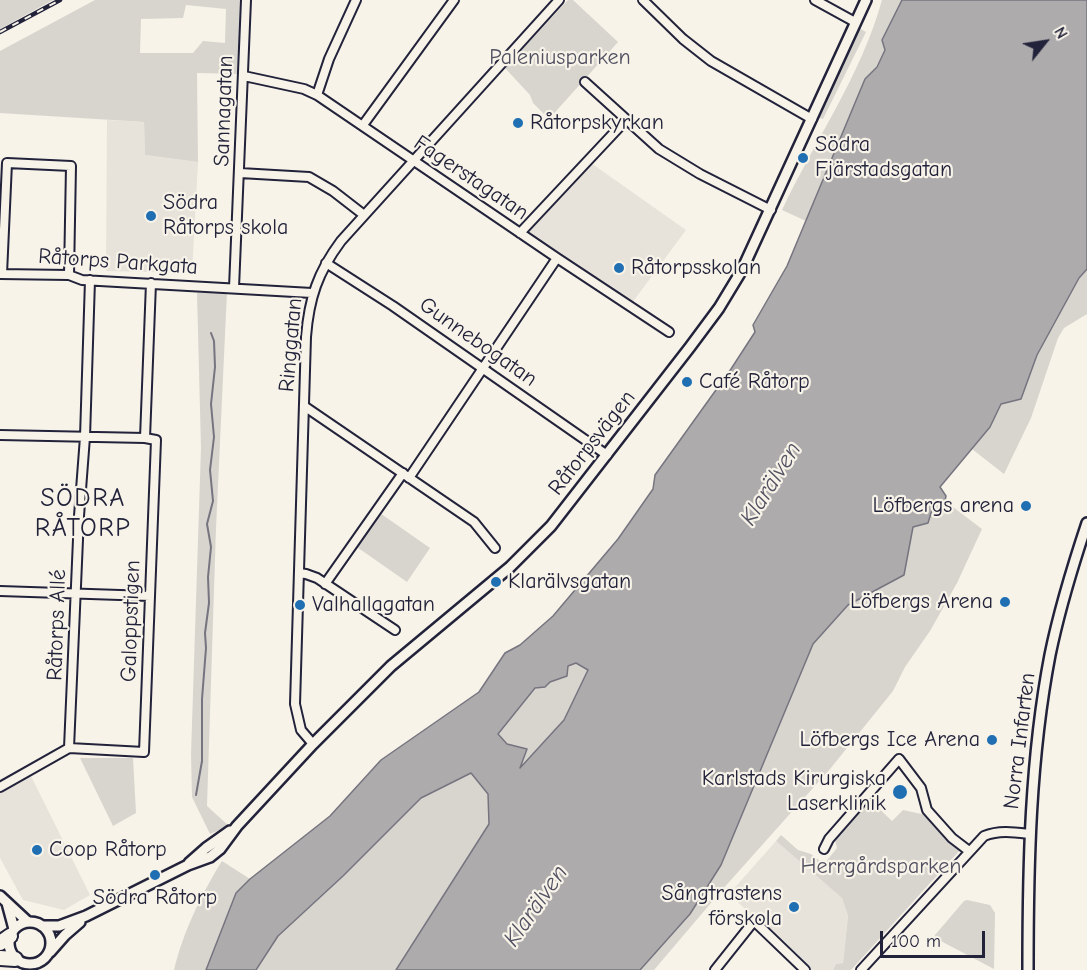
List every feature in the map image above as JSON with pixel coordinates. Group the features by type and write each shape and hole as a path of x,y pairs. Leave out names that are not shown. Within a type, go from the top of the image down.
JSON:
{"highway":[{"path":"0,958 20,964"}],"street":[{"name":"Sannagatan","path":"234,288 246,0"},
{"path":"317,95 329,59 356,0"},
{"path":"363,126 454,0"},
{"name":"Ringgatan","path":"313,744 301,730 296,714 306,337 312,293 326,263 341,241 559,0"},
{"path":"643,0 682,39 711,61 812,119"},
{"path":"815,0 855,22"},
{"name":"Råtorpsvägen","path":"87,916 220,849 237,826 313,744 391,666 469,602 532,546 579,492 719,308 742,270 866,0"},
{"name":"Fagerstagatan","path":"244,76 304,89 317,95 669,332"},
{"path":"585,82 659,149 700,174 771,210"},
{"path":"520,233 626,120"},
{"path":"1,274 7,163 71,166 69,275"},
{"path":"240,173 309,177 333,191 364,215"},
{"path":"326,584 364,528 406,476 484,368 557,258"},
{"name":"Gunnebogatan","path":"326,263 484,368 607,454"},
{"name":"Råtorps Parkgata","path":"1,274 69,275 90,280 234,288"},
{"name":"Råtorps Allé","path":"69,748 85,437 90,280"},
{"name":"Galoppstigen","path":"69,748 144,752 156,440 145,438 151,283"},
{"path":"234,288 312,293"},
{"path":"304,406 474,522 495,548"},
{"path":"0,435 145,438"},
{"name":"Norra Infarten","path":"1028,970 1029,834 1039,725 1050,654 1087,523"},
{"path":"299,573 311,575 395,630"},
{"path":"0,591 150,596"},
{"path":"0,787 69,748"},
{"path":"824,849 829,839 898,759 921,788 927,810 952,838 969,851"},
{"path":"861,970 984,836 993,832 1005,831 1029,834"},
{"path":"3,899 28,922 42,926 59,926 87,916"},
{"path":"3,899 9,948 20,964 33,965 47,955 64,935 87,916"},
{"path":"715,970 754,921 806,970"},
{"path":"8,936 18,926 28,922"},
{"path":"42,926 51,938 43,970"}],"shaded area":[{"name":"Södra Råtorps skola","path":"107,120 144,122 145,155 198,162 192,273 106,271"},
{"name":"Råtorpsskolan","path":"591,163 686,230 632,303 525,232"},
{"path":"31,776 90,895 64,910 23,900 0,858 0,792"},
{"name":"Sångtrastens förskola","path":"776,841 842,898 848,916 843,963 836,964 833,970 810,970 729,894"}],"green space":[{"path":"0,0 53,0 0,29"},
{"path":"95,0 241,0 239,74 197,73 198,162 145,155 144,122 0,113 0,51","holes":["186,5 226,9 225,43 203,41 193,53 140,53 141,19 183,18"]},
{"name":"Paleniusparken","path":"568,0 573,0 618,42 549,119 505,68"},
{"path":"882,0 902,0 882,40 885,49 876,67 865,79 806,221 782,210 850,81 873,28"},
{"path":"857,27 866,32 823,119 817,117"},
{"path":"1087,269 1087,314 1064,328 1058,338 1031,418 1004,474 972,449 990,427 1001,403 1021,399 1037,355 1079,278"},
{"path":"227,292 216,528 207,806 229,826 210,834 192,797 191,754 201,448 197,293"},
{"path":"945,501 982,529 957,583 930,631 905,667 893,691 830,769 654,970 640,970 690,914 721,865 813,644 848,605 903,575 913,527 928,523 937,502"},
{"path":"377,511 430,548 407,582 354,545"},
{"path":"576,663 588,670 564,720 519,769 507,744 498,734 535,688 545,687 550,682 567,676 568,666"},
{"path":"80,758 133,758 136,813 113,826"},
{"path":"471,773 488,794 490,824 396,970 256,970 278,936 343,876 421,798"},
{"name":"Herrgårdsparken","path":"868,798 892,821 903,810 926,815 961,849 851,970 833,970 836,964 843,963 848,916 842,898 776,841 781,835 798,850 811,854 824,864 837,848 834,837"},
{"path":"222,861 250,879 236,893 206,970 174,970 182,941 194,913"},
{"path":"967,900 990,905 995,913 994,969 935,938 935,935"}],"water":[{"name":"Klarälven","path":"902,0 1087,0 1087,269 1079,278 1037,355 1021,399 1001,404 990,427 940,487 946,496 945,501 937,502 928,523 913,527 904,575 848,605 813,644 721,865 690,914 640,970 396,970 489,824 488,794 471,773 421,798 343,876 278,936 256,970 206,970 236,893 250,879 330,816 381,760 479,692 505,653 520,645 553,616 618,539 653,489 655,475 755,332 753,325 787,266 865,79 877,67 885,50 882,40","holes":["576,663 588,670 564,720 520,768 527,749 507,744 498,734 535,688 545,687 550,682 567,676 568,666"]}],"waterway":[{"path":"196,795 202,761 202,699 205,633 209,603 208,577 211,547 207,524 213,501 210,470 214,437 211,404 215,367 214,341 211,333"}],"railway":[{"path":"0,32 60,0"}],"place":[{"name":"Råtorpskyrkan","path":"518,123"},
{"name":"Södra Fjärstadsgatan","path":"803,158"},
{"name":"Södra Råtorps skola","path":"151,216"},
{"name":"Råtorpsskolan","path":"619,268"},
{"name":"Café Råtorp","path":"687,382"},
{"name":"Löfbergs arena","path":"1026,506"},
{"name":"Klarälvsgatan","path":"496,582"},
{"name":"Löfbergs Arena","path":"1005,602"},
{"name":"Valhallagatan","path":"300,605"},
{"name":"Löfbergs Ice Arena","path":"992,740"},
{"name":"Karlstads Kirurgiska Laserklinik","path":"900,792"},
{"name":"Coop Råtorp","path":"37,850"},
{"name":"Södra Råtorp","path":"155,875"},
{"name":"Sångtrastens förskola","path":"794,907"}],"district":[{"name":"SÖDRA RÅTORP","path":"83,514"}]}
